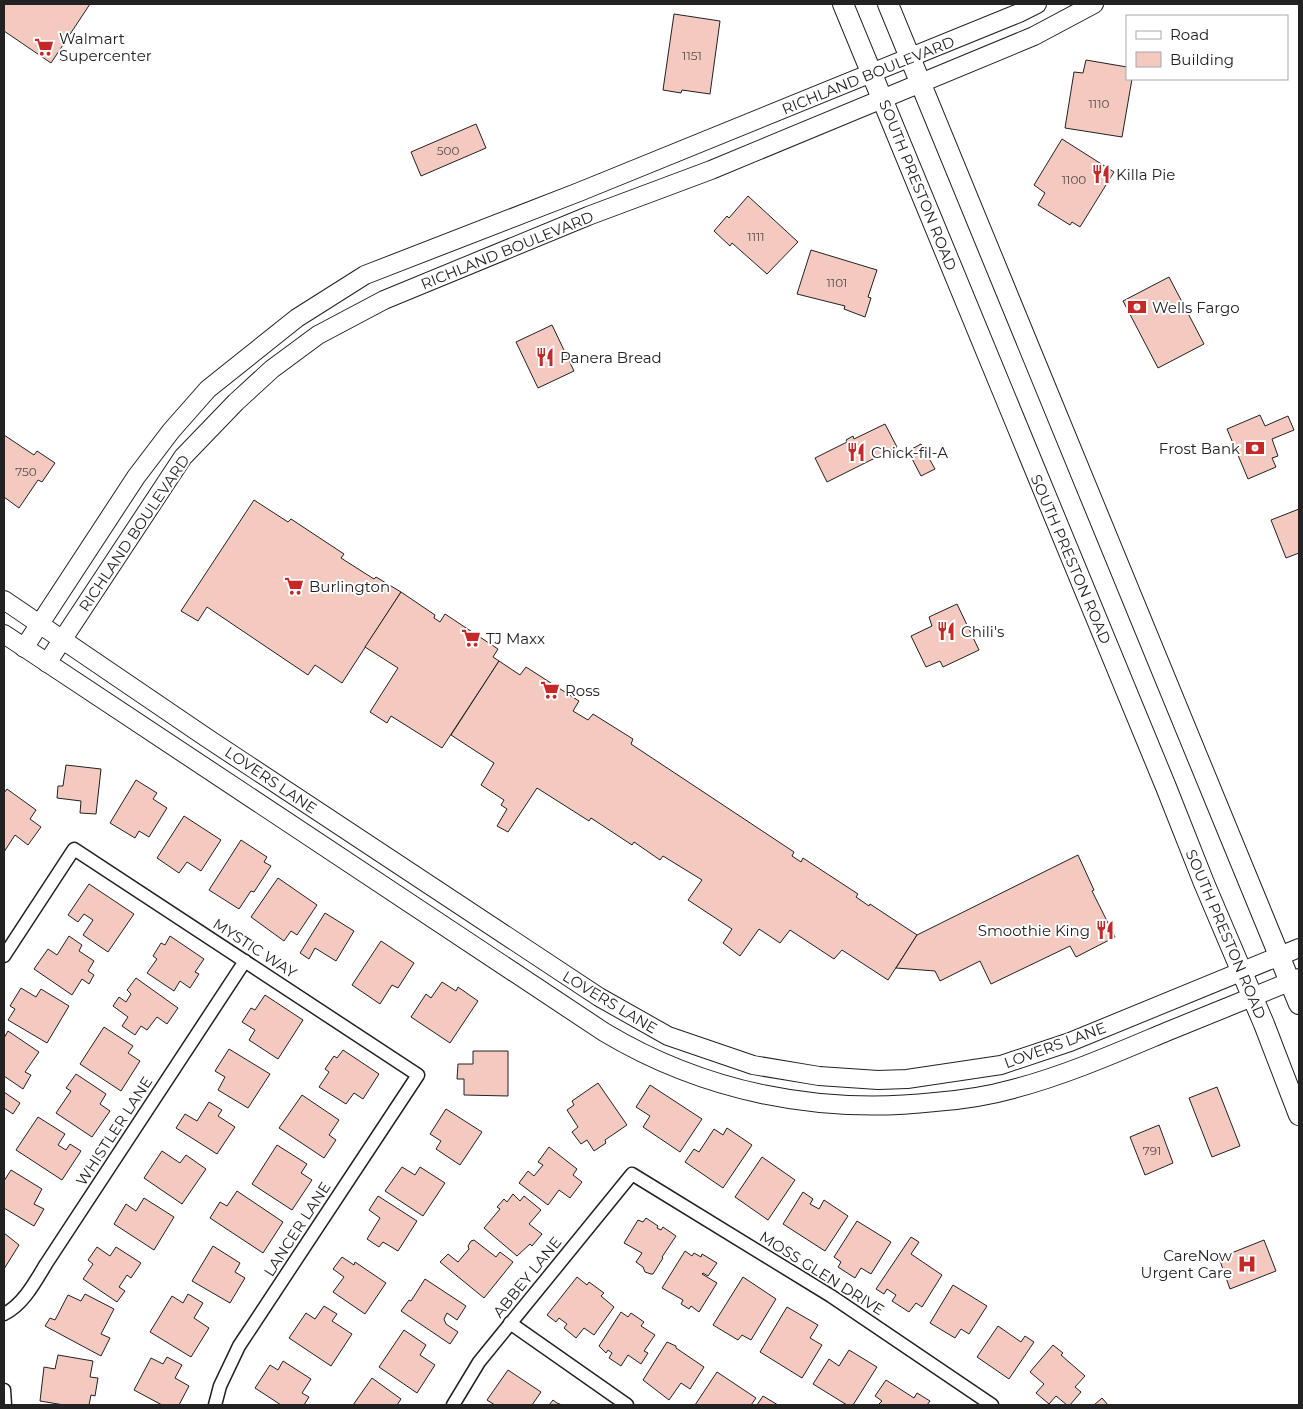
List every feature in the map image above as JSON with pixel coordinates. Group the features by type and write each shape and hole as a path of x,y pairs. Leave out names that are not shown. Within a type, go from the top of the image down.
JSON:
{"main road":[{"name":"SOUTH PRESTON ROAD","path":"843,4 1252,996 1299,1115"},
{"path":"888,4 1280,956 1294,980 1299,1004"}],"street":[{"name":"RICHLAND BOULEVARD","path":"24,648 136,477 172,431 200,398 217,382 297,318 365,275 579,192 910,58 1037,4"},
{"name":"RICHLAND BOULEVARD","path":"47,663 183,457 236,402 272,369 310,341 384,300 588,216 711,170 920,84 1034,36 1094,4"},
{"path":"579,192 588,216"},
{"path":"217,382 236,402"},
{"path":"200,398 220,418"},
{"name":"LOVERS LANE","path":"4,600 599,997 668,1036 753,1065 819,1076 878,1080 907,1079 1001,1065 1070,1042 1299,948"},
{"name":"LOVERS LANE","path":"4,634 604,1032 630,1047 673,1067 734,1089 788,1100 846,1105 906,1106 985,1096 1022,1086 1095,1061 1294,980"},
{"name":"MYSTIC WAY","path":"4,956 74,849 418,1076"},
{"name":"WHISTLER LANE","path":"4,1314 10,1311 26,1294 245,961"},
{"name":"LANCER LANE","path":"215,1405 220,1386 240,1346 418,1076"},
{"name":"ABBEY LANE","path":"453,1405 479,1362 632,1174"},
{"name":"MOSS GLEN DRIVE","path":"632,1174 831,1296 992,1405"},
{"path":"510,1323 627,1405"},
{"path":"4,1390 5,1405"}],"building":[{"name":"Walmart Supercenter","path":"4,4 90,4 51,63 4,31"},
{"path":"674,14 720,21 710,94 682,90 681,93 663,90"},
{"path":"1086,60 1126,67 1126,80 1132,80 1122,137 1065,128 1074,72 1083,73"},
{"path":"476,124 486,148 421,176 411,152"},
{"path":"1062,139 1114,172 1080,227 1072,222 1070,225 1038,205 1045,193 1034,185"},
{"path":"748,196 798,242 767,274 732,243 730,246 714,231 727,216 729,218"},
{"path":"811,250 877,270 868,297 871,298 865,317 844,309 845,306 797,294"},
{"path":"1169,277 1204,344 1158,368 1123,301"},
{"name":"Panera Bread","path":"552,325 574,371 538,388 516,342"},
{"name":"Frost Bank","path":"1260,415 1265,426 1288,416 1294,430 1272,439 1278,456 1272,458 1276,467 1248,479 1227,429"},
{"name":"Chick-fil-A","path":"885,424 897,447 827,482 815,458 847,442 846,440 853,436 854,439"},
{"path":"4,435 34,455 37,451 55,463 42,482 38,480 19,508 4,497"},
{"path":"921,444 935,469 921,476 908,451"},
{"name":"Burlington","path":"254,500 288,522 291,519 344,554 341,558 374,579 376,577 401,592 342,683 315,665 308,675 207,607 198,621 181,611"},
{"path":"1299,509 1299,553 1286,558 1271,520"},
{"path":"401,592 435,615 434,618 440,622 445,614 498,649 493,657 499,661 442,748 391,716 387,723 370,712 398,668 365,647"},
{"name":"Chili's","path":"957,604 979,650 943,667 940,661 926,667 911,636 932,626 929,617"},
{"path":"499,661 520,675 526,667 579,701 573,711 588,720 593,714 633,739 631,744 794,852 792,856 801,862 803,858 858,894 856,897 869,906 870,904 917,935 888,980 842,950 834,959 790,930 780,943 759,929 740,956 723,943 732,929 688,900 702,880 663,856 660,860 634,842 632,845 591,818 589,821 537,788 508,832 497,826 507,809 501,805 504,800 481,785 494,763 451,735"},
{"path":"66,765 101,769 96,814 80,813 81,801 57,798 58,786 63,786"},
{"path":"136,780 157,793 153,799 167,808 149,837 139,831 135,838 110,823"},
{"path":"7,789 36,810 30,819 41,827 28,845 15,835 4,852 4,793"},
{"path":"184,816 221,840 201,871 187,862 179,873 157,858"},
{"path":"241,840 267,857 264,862 271,866 254,892 251,891 239,909 209,890"},
{"path":"1078,855 1094,890 1092,891 1115,937 1076,957 1070,946 991,984 980,961 940,981 935,971 896,968 917,935"},
{"path":"278,878 317,905 297,935 291,931 284,941 251,917"},
{"path":"89,884 134,914 108,952 83,935 93,920 84,914 78,922 68,915"},
{"path":"325,913 354,931 336,961 315,948 309,959 300,953"},
{"path":"69,936 82,945 79,951 94,961 88,971 94,975 89,984 82,979 72,995 34,969 48,949 57,955"},
{"path":"170,936 204,959 195,972 199,974 190,988 180,981 174,991 147,973 157,959 153,956 161,943 165,945"},
{"path":"381,941 414,963 398,988 392,985 380,1004 352,985"},
{"path":"136,978 178,1008 167,1024 157,1017 147,1030 141,1026 135,1035 122,1026 128,1017 113,1006 119,997 126,1002 131,994 127,990"},
{"path":"442,982 456,991 458,987 478,1001 450,1043 411,1017 426,994 431,998"},
{"path":"21,988 36,997 41,989 69,1006 47,1043 8,1020 15,1009 10,1006"},
{"path":"265,995 303,1020 278,1059 249,1040 255,1030 242,1022 251,1008 255,1010"},
{"path":"104,1027 133,1046 128,1053 140,1061 121,1091 80,1064"},
{"path":"8,1031 39,1052 25,1072 31,1075 23,1089 4,1076 4,1038"},
{"path":"229,1049 270,1074 248,1108 218,1090 225,1077 215,1071"},
{"path":"343,1050 379,1074 363,1099 354,1093 346,1104 319,1087 329,1072 325,1069 334,1056 337,1058"},
{"path":"473,1051 508,1051 508,1096 464,1095 464,1079 457,1079 458,1064 473,1064"},
{"path":"76,1074 106,1094 100,1104 110,1111 92,1137 56,1113 71,1091 66,1088"},
{"path":"598,1083 627,1125 605,1140 606,1143 594,1151 587,1140 581,1144 572,1132 578,1127 567,1110 574,1105 572,1101"},
{"path":"650,1085 702,1119 680,1152 643,1127 650,1116 636,1107"},
{"path":"1217,1087 1240,1146 1212,1157 1189,1098"},
{"path":"4,1092 20,1103 13,1114 4,1108"},
{"path":"302,1095 339,1120 329,1135 336,1140 324,1158 279,1128"},
{"path":"209,1102 222,1110 218,1116 235,1127 217,1154 176,1128 185,1114 197,1121"},
{"path":"446,1109 482,1132 460,1165 436,1149 441,1141 430,1134"},
{"path":"38,1117 65,1134 58,1145 66,1150 70,1144 81,1151 62,1180 16,1150"},
{"path":"1159,1125 1173,1163 1145,1175 1130,1137"},
{"path":"727,1128 752,1145 723,1188 685,1162 694,1149 699,1152 714,1129 723,1135"},
{"path":"277,1145 307,1164 301,1173 312,1180 292,1210 252,1184"},
{"path":"549,1147 577,1169 573,1175 582,1182 570,1198 559,1190 548,1205 519,1183 528,1171 534,1176 543,1165 538,1162"},
{"path":"162,1151 180,1163 186,1155 206,1169 182,1204 144,1178"},
{"path":"762,1157 795,1180 768,1220 735,1197"},
{"path":"402,1167 415,1175 420,1167 445,1183 423,1216 385,1191"},
{"path":"11,1170 42,1189 34,1204 44,1209 34,1226 4,1208 4,1181"},
{"path":"237,1191 283,1222 263,1253 210,1218 220,1202 227,1206"},
{"path":"803,1192 813,1199 810,1204 819,1209 824,1200 848,1216 825,1251 783,1224"},
{"path":"513,1194 520,1201 524,1196 541,1210 529,1224 542,1234 532,1246 530,1244 517,1256 484,1228 500,1209 497,1207 504,1199 507,1202"},
{"path":"378,1196 417,1221 398,1251 383,1242 379,1247 367,1239 380,1218 369,1210"},
{"path":"144,1198 174,1217 154,1250 114,1224 126,1204 136,1211"},
{"path":"646,1218 658,1226 657,1228 661,1230 663,1227 676,1236 653,1274 645,1272 643,1267 636,1262 642,1253 624,1243 638,1220 643,1222"},
{"path":"857,1221 891,1242 871,1274 861,1268 855,1278 838,1267 841,1262 834,1257"},
{"path":"4,1233 19,1245 4,1269"},
{"path":"911,1237 919,1242 911,1254 942,1275 922,1307 916,1303 909,1312 892,1301 896,1295 887,1289 884,1294 876,1289"},
{"path":"474,1240 496,1257 500,1252 513,1262 484,1298 440,1262 448,1254 458,1262 469,1249 468,1246 471,1241"},
{"name":"CareNow Urgent Care","path":"1264,1240 1276,1271 1230,1289 1219,1258"},
{"path":"213,1246 240,1263 235,1272 245,1278 230,1303 192,1281"},
{"path":"97,1247 110,1256 116,1247 141,1263 131,1278 127,1275 119,1287 125,1291 117,1302 83,1279 93,1264 88,1260"},
{"path":"685,1251 692,1256 694,1253 701,1257 702,1254 717,1263 708,1276 702,1274 717,1283 699,1312 691,1306 689,1309 681,1304 683,1300 662,1288"},
{"path":"342,1257 354,1265 355,1262 386,1283 365,1314 333,1292 344,1277 333,1269"},
{"path":"577,1277 587,1285 589,1282 604,1293 601,1296 614,1307 594,1335 584,1328 576,1338 564,1328 567,1324 559,1318 556,1322 547,1315"},
{"path":"743,1277 776,1299 751,1340 742,1335 738,1340 713,1325"},
{"path":"425,1279 466,1306 457,1320 447,1313 444,1319 446,1324 458,1332 450,1344 401,1311 409,1300 411,1301"},
{"path":"953,1285 987,1306 969,1334 961,1329 955,1338 930,1323"},
{"path":"85,1294 114,1309 101,1334 110,1338 101,1356 45,1326 50,1318 55,1320 68,1295 81,1301"},
{"path":"188,1294 203,1303 194,1318 209,1328 191,1357 150,1332 172,1296 183,1303"},
{"path":"324,1306 337,1314 332,1321 352,1334 331,1366 289,1338 306,1313 315,1319"},
{"path":"787,1307 818,1325 810,1338 822,1345 802,1378 760,1352"},
{"path":"621,1312 628,1317 631,1313 644,1322 641,1326 655,1335 644,1351 648,1353 641,1364 628,1355 621,1366 609,1358 612,1353 608,1350 606,1353 599,1346"},
{"path":"998,1326 1021,1342 1025,1336 1034,1342 1009,1379 977,1357"},
{"path":"404,1330 426,1345 420,1355 435,1365 417,1393 379,1367"},
{"path":"667,1342 676,1346 676,1348 704,1367 690,1389 681,1383 669,1400 643,1380"},
{"path":"1053,1345 1063,1353 1061,1355 1085,1376 1075,1387 1081,1392 1070,1405 1067,1405 1056,1396 1049,1404 1036,1393 1044,1384 1030,1372"},
{"path":"849,1350 877,1367 853,1405 847,1405 813,1384 829,1359 839,1366"},
{"path":"58,1355 93,1361 90,1377 98,1378 95,1396 91,1395 89,1405 64,1405 40,1401 44,1367 55,1369"},
{"path":"167,1357 182,1365 175,1378 189,1386 179,1405 162,1405 134,1390 151,1358 163,1364"},
{"path":"283,1361 311,1379 302,1393 309,1397 304,1405 281,1405 255,1388 270,1365 278,1370"},
{"path":"508,1370 541,1392 532,1405 495,1405 487,1400"},
{"path":"717,1372 756,1398 751,1405 695,1405"},
{"path":"372,1378 401,1399 397,1405 353,1405"},
{"path":"886,1380 914,1398 917,1393 930,1401 927,1405 878,1405 882,1401 875,1396"},
{"path":"763,1396 778,1405 757,1405"},
{"path":"1102,1398 1108,1405 1094,1405"},
{"path":"553,1400 557,1403 562,1405 549,1405"}],"place":[{"name":"Walmart Supercenter","path":"44,47"},
{"name":"Killa Pie","path":"1101,174"},
{"name":"Wells Fargo","path":"1137,307"},
{"name":"Panera Bread","path":"545,357"},
{"name":"Frost Bank","path":"1255,448"},
{"name":"Chick-fil-A","path":"856,452"},
{"name":"Burlington","path":"294,586"},
{"name":"Chili's","path":"946,631"},
{"name":"TJ Maxx","path":"471,638"},
{"name":"Ross","path":"550,690"},
{"name":"Smoothie King","path":"1105,930"},
{"name":"CareNow Urgent Care","path":"1247,1264"}]}
